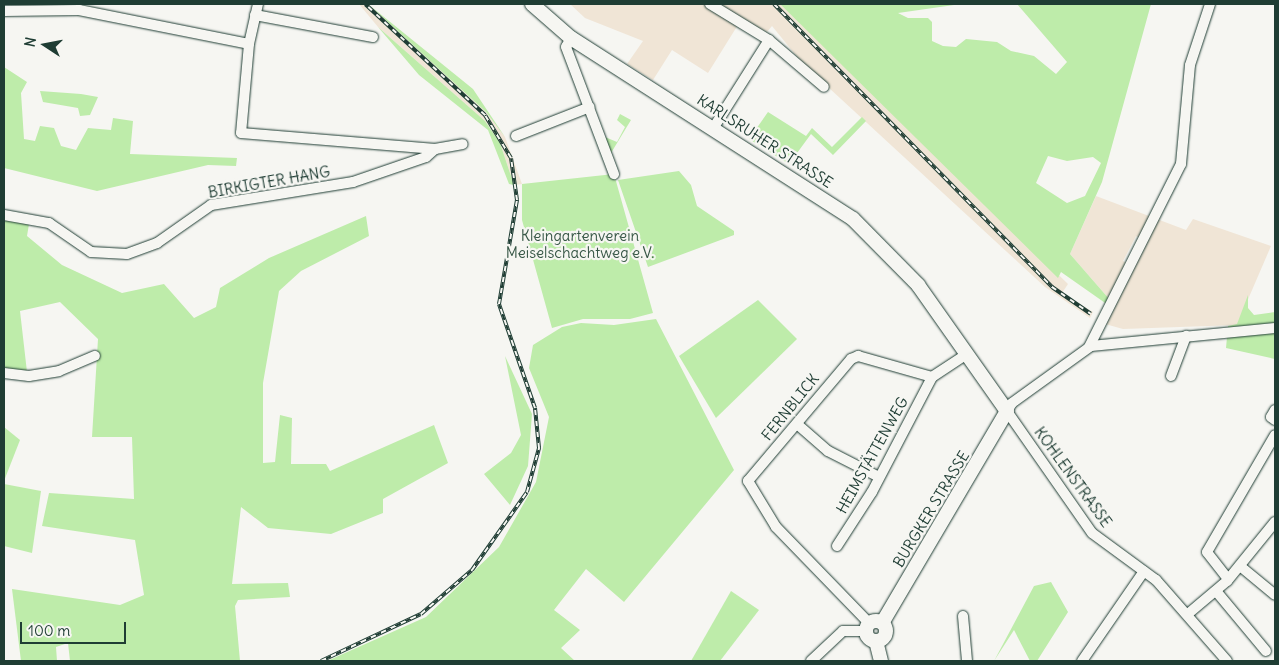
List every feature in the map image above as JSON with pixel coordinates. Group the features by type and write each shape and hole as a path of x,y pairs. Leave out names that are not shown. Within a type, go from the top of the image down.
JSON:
{"main road":[{"name":"KARLSRUHER STRASSE","path":"532,4 571,38 818,193 866,231 914,281 955,335"},
{"name":"KOHLENSTRASSE","path":"955,335 1007,411"},
{"name":"BURGKER STRASSE","path":"881,661 876,641 886,632 872,625 1007,411"}],"street":[{"path":"4,11 79,10 249,44 258,4"},
{"path":"710,4 769,40 824,87"},
{"path":"1007,411 1012,403 1089,346 1180,164 1190,65 1210,4"},
{"path":"255,15 373,37"},
{"path":"571,38 566,47 590,106 614,174"},
{"path":"714,127 769,40"},
{"name":"BIRKIGTER HANG","path":"249,44 241,133 435,149 463,144"},
{"path":"516,136 590,106"},
{"name":"BIRKIGTER HANG","path":"4,216 49,223 91,252 127,254 157,243 211,205 353,182 426,157 435,149"},
{"path":"1089,346 1275,328"},
{"path":"1171,376 1186,336"},
{"path":"932,377 967,354"},
{"path":"4,373 29,376 59,371 95,356"},
{"name":"FERNBLICK","path":"872,625 776,527 748,481 797,424 842,367 858,356 932,377"},
{"name":"HEIMSTÄTTENWEG","path":"837,546 879,477 932,377"},
{"path":"1275,410 1271,417 1275,420"},
{"name":"KOHLENSTRASSE","path":"1007,411 1092,533 1144,571 1190,613 1227,661"},
{"path":"797,424 828,450 879,477"},
{"path":"1228,579 1207,552 1275,435"},
{"path":"1190,613 1228,579 1275,522"},
{"path":"1240,566 1275,595"},
{"path":"1082,661 1133,584 1144,571"},
{"path":"1216,591 1266,651"},
{"path":"963,616 967,661"},
{"path":"811,661 842,631 872,625"}],"shaded area":[{"path":"359,4 368,4 486,112 505,137 522,184 514,185 500,143 485,121 378,27"},
{"path":"570,4 780,4 1068,284 1062,293 1093,312 1090,318 1045,287 803,64 772,26 767,32 741,20 708,73 672,50 653,80 627,64 643,41 585,18"},
{"path":"1096,196 1186,230 1193,219 1271,246 1237,325 1123,329 1098,322 1110,300 1070,254","holes":["1136,236 1141,239 1129,264 1123,261"]}],"green space":[{"path":"368,4 473,89 505,137 486,112"},
{"path":"780,4 961,4 898,13 908,18 928,18 932,22 932,41 943,46 956,47 966,39 997,42 1011,51 1034,56 1056,74 1067,62 1017,4 1151,4 1102,182 1070,254 1110,300 1108,305 1061,272 1058,278","holes":["1048,156 1067,161 1093,157 1101,163 1085,196 1067,203 1036,183"]},
{"path":"378,27 485,121 500,143 514,185 509,184 488,130 419,75"},
{"path":"4,67 27,82 21,93 24,139 35,141 40,126 54,128 61,146 76,150 88,128 111,130 113,118 133,121 130,154 237,158 236,166 208,165 97,191 4,168"},
{"path":"40,91 98,97 90,115 80,116 78,108 43,102"},
{"path":"768,112 806,136 812,128 832,147 862,117 866,121 833,155 811,134 789,164 749,139"},
{"path":"620,114 631,120 611,153 605,137 617,142 625,127 617,120"},
{"path":"679,171 691,185 697,206 734,231 734,235 648,267 618,180"},
{"name":"Kleingartenverein Meiselschachtweg e.V.","path":"614,174 653,313 630,319 583,319 552,328 522,220 522,184"},
{"path":"4,215 30,218 27,236 62,265 122,293 164,284 194,318 216,307 220,288 269,258 366,216 369,236 301,271 279,291 263,383 263,463 275,462 280,415 292,418 291,464 326,464 330,471 434,425 448,463 383,499 383,513 331,534 268,528 241,507 232,584 288,583 290,597 238,600 235,606 240,661 70,661 68,643 56,647 57,661 21,661 12,589 120,605 144,595 135,540 42,526 49,493 134,499 132,437 92,437 98,339 60,302 20,311 27,372 4,369"},
{"path":"1248,295 1248,308 1254,315 1275,312 1275,359 1226,348 1228,326 1237,324"},
{"path":"758,300 797,339 716,418 679,356"},
{"path":"656,319 734,470 624,602 586,569 554,610 580,630 561,648 575,661 327,661 426,617 499,547 536,482 549,417 529,368 533,345 562,327 581,323 614,325"},
{"path":"505,356 532,414 528,466 510,505 484,474 511,453 521,435"},
{"path":"4,427 20,440 4,481"},
{"path":"4,484 41,491 32,553 4,546"},
{"path":"1051,582 1068,612 1037,661 1030,661 1014,630 994,661 1034,586"},
{"path":"731,591 759,610 720,661 691,661"}],"railway":[{"path":"321,661 421,614 472,570 527,492 539,448 535,408 499,304 517,200 511,158 485,115 365,4"},
{"path":"774,4 1052,287 1091,314"}]}
